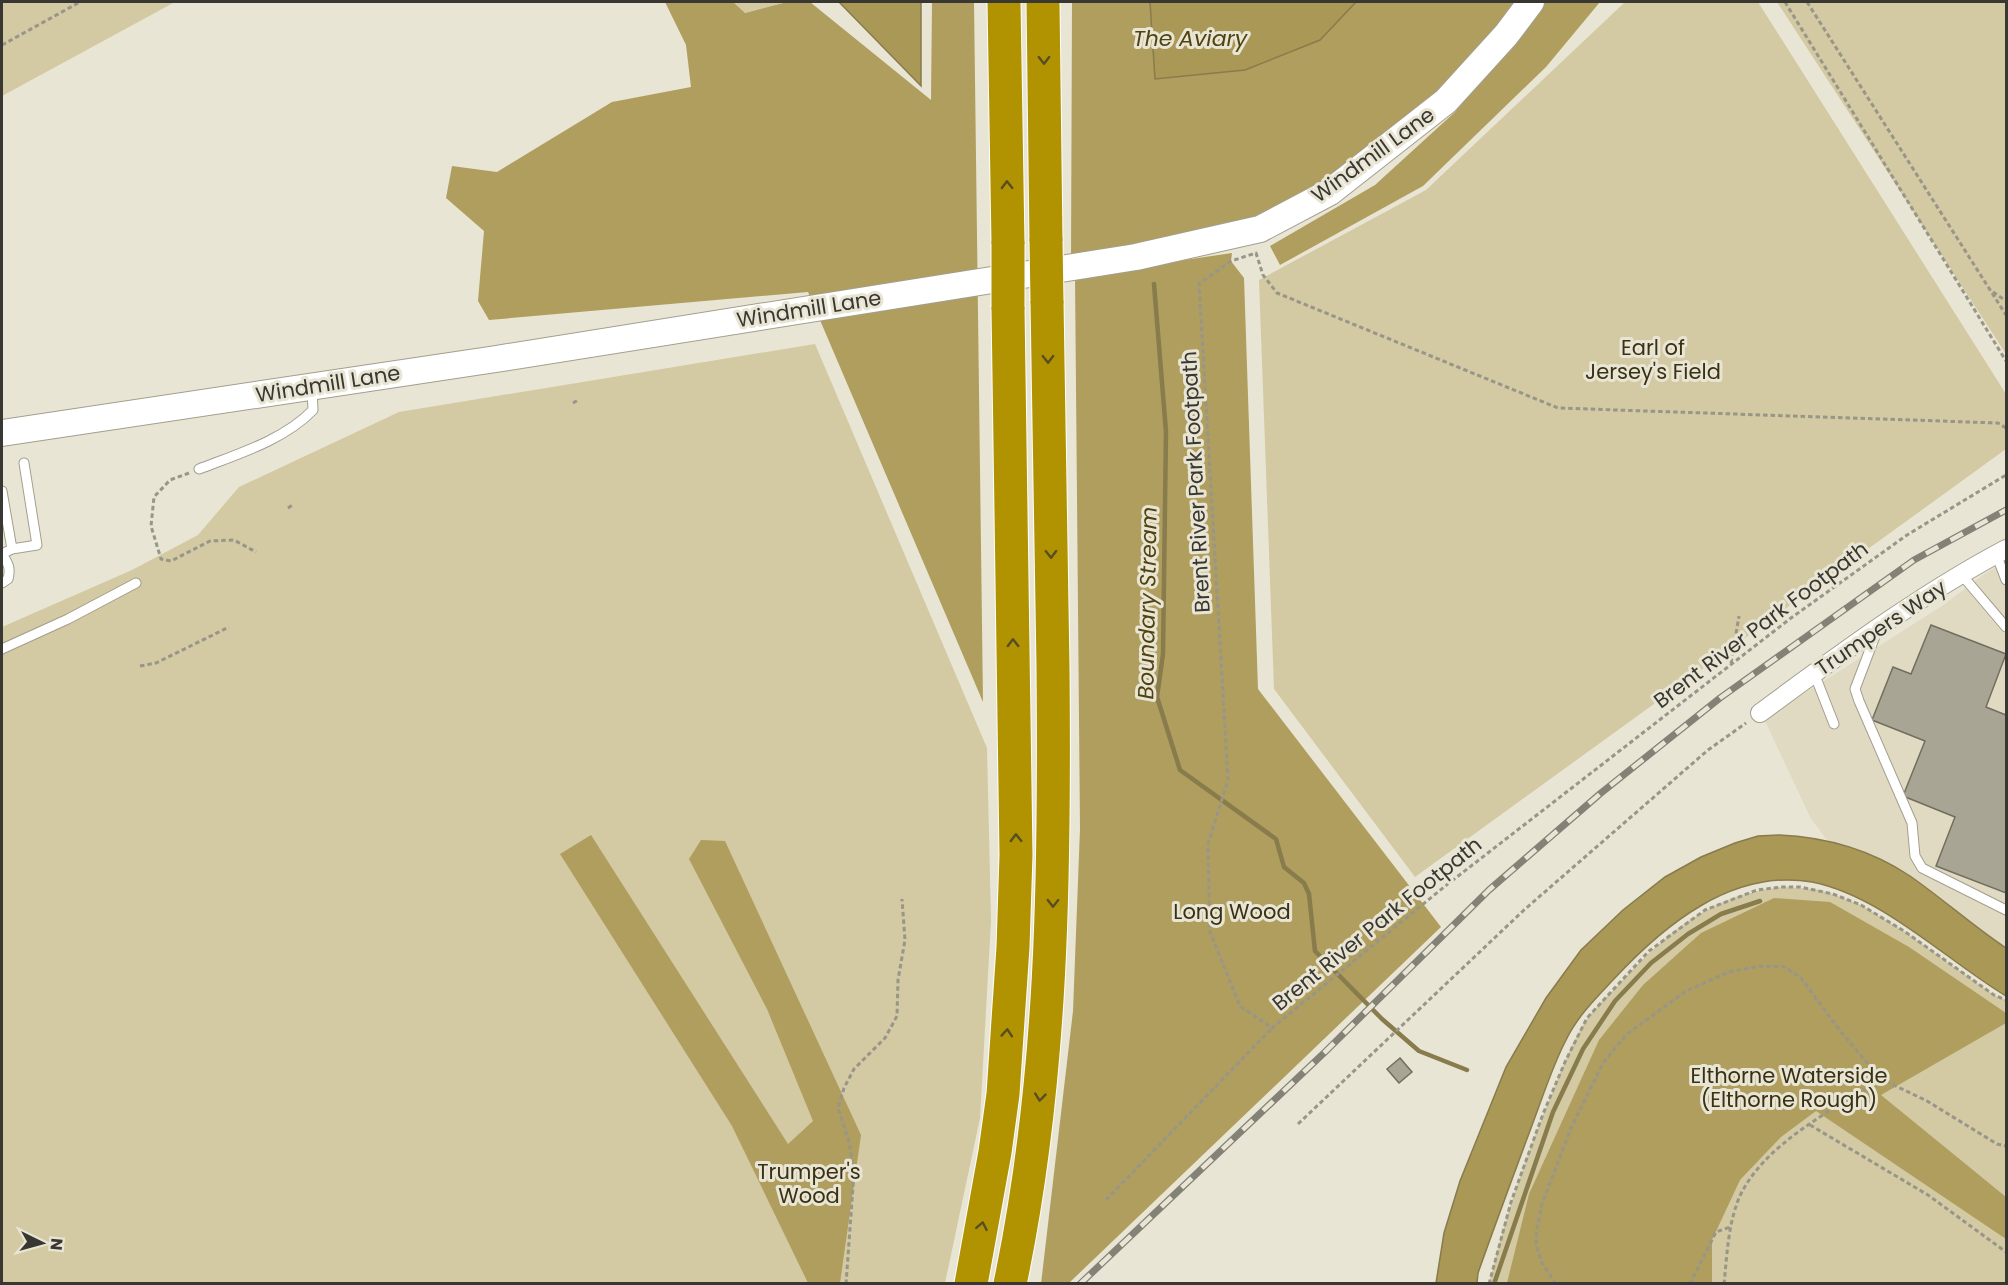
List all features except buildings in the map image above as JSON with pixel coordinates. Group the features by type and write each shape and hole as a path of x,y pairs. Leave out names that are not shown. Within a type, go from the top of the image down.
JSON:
{"highway":[{"path":"971,1284 1003,1094 1016,855 1004,2"},
{"path":"1010,1284 1038,1111 1044,1058 1052,922 1054,740 1043,2"}],"main road":[{"name":"Windmill Lane","path":"2,433 1136,257 1260,229 1330,192 1446,100 1506,35 1532,2"}],"street":[{"name":"Trumpers Way","path":"1760,713 1877,630 1961,574 2001,551"}],"lane":[{"path":"199,469 254,448 302,421 313,410 312,386"},
{"path":"2,583 8,579 10,568 2,554 12,549 37,544 24,463"},
{"path":"2,491 12,549"},
{"path":"2001,551 2007,580"},
{"path":"1961,574 2007,627"},
{"path":"2,650 68,620 136,583"},
{"path":"1877,630 1856,688 1859,701 1912,823 1915,856 1922,868 2007,910"},
{"path":"1814,673 1834,724"}],"path":[{"path":"2,45 80,2"},
{"path":"1785,2 2007,361"},
{"path":"1807,2 2007,315"},
{"name":"Brent River Park Footpath","path":"2007,428 1998,423 1558,408 1277,293 1263,275 1256,253 1231,261 1199,284 1228,780 1208,843 1210,932 1240,1006 1272,1028 1444,886 1791,618 1907,535 2007,475"},
{"path":"1992,292 2007,301"},
{"path":"573,403 578,400"},
{"path":"199,469 170,480 154,497 151,526 161,559 171,561 210,541 234,540 256,552"},
{"path":"288,508 294,504"},
{"path":"1731,665 1739,616"},
{"path":"140,666 156,663 229,627"},
{"path":"1298,1124 1524,910 1708,750 1760,713"},
{"path":"1489,1284 1511,1202 1543,1114 1587,1018 1649,951 1705,910 1757,890 1800,887 1833,894 1861,905 1904,931 1994,995 2007,1000"},
{"path":"846,1284 854,1173 849,1142 838,1108 848,1078 885,1038 897,1016 898,980 905,940 902,899"},
{"path":"1556,1284 1542,1263 1536,1245 1542,1204 1571,1128 1603,1063 1627,1034 1686,991 1728,972 1760,966 1785,968 1801,978 1841,1032 1881,1079 1927,1101 1997,1144 2007,1146"},
{"path":"1106,1200 1272,1028"},
{"path":"1724,1284 1730,1227 1739,1198 1756,1169 1781,1145 1881,1079"},
{"path":"1810,1125 1928,1196 2007,1252"},
{"path":"1690,1284 1716,1232 1730,1227"}],"shaded area":[{"path":"2006,561 2006,948 1908,875 1846,845 1828,841 1811,819 1764,719 1942,606"}],"green space":[{"path":"2,2 175,2 2,96"},
{"path":"665,2 733,2 745,13 787,2 810,2 931,100 932,2 974,2 983,702 808,292 489,320 478,301 484,231 446,198 452,166 497,172 612,102 691,87 686,45"},
{"path":"733,2 787,2 744,13"},
{"path":"1072,2 1150,2 1156,79 1245,70 1320,40 1356,2 1527,2 1442,99 1342,174 1255,222 1071,264"},
{"path":"1545,2 1600,2 1546,67 1423,186 1280,265 1270,246 1375,185 1455,112"},
{"name":"Earl of Jersey's Field","path":"1625,2 1758,2 2006,394 2006,449 1415,877 1274,689 1259,280 1426,190"},
{"path":"1777,2 2006,2 2006,354"},
{"name":"Long Wood","path":"1232,253 1231,261 1244,278 1258,689 1441,927 1069,1283 1041,1284 1073,1011 1080,829 1075,276"},
{"path":"815,344 987,748 991,921 980,1118 945,1283 2,1283 2,627 132,570 198,535 239,487 399,412"},
{"name":"Trumper's Wood","path":"591,835 788,1144 813,1121 767,1009 689,859 701,840 725,841 861,1135 840,1283 808,1283 732,1126 560,854"},
{"name":"Elthorne Waterside (Elthorne Rough)","path":"1782,887 1815,889 1861,905 1904,931 1994,995 2006,1000 2006,1283 1489,1284 1516,1187 1533,1140 1568,1055 1590,1015 1636,966 1691,919 1732,898"},
{"name":"Elthorne Waterside (Elthorne Rough)","path":"1774,898 1830,902 1909,947 2006,1013 2006,1023 1881,1095 2006,1197 2006,1239 1816,1111 1781,1137 1740,1180 1712,1240 1712,1283 1507,1283 1529,1194 1599,1040 1643,985 1701,933"}],"water":[{"path":"839,2 921,2 921,86"},
{"name":"The Aviary","path":"1150,2 1356,2 1320,40 1245,70 1155,79"},
{"path":"1758,836 1797,836 1848,846 1880,859 1910,876 2006,948 2006,996 1888,915 1838,889 1812,882 1783,880 1754,884 1727,893 1701,906 1654,940 1594,1001 1576,1023 1549,1079 1478,1273 1477,1283 1436,1283 1444,1233 1460,1181 1506,1067 1546,998 1581,950 1623,910 1665,877 1701,857 1735,843"}],"waterway":[{"name":"Boundary Stream","path":"1154,284 1166,432 1163,654 1157,697 1180,770 1276,839 1284,867 1304,883 1309,894 1315,951 1382,1019 1419,1051 1467,1070"},
{"path":"1494,1284 1553,1112 1583,1049 1615,1001 1651,963 1688,934 1721,914 1760,901"}],"railway":[{"path":"1080,1284 1325,1052 1489,890 1601,793 1720,698 1914,560 2006,510"}]}
